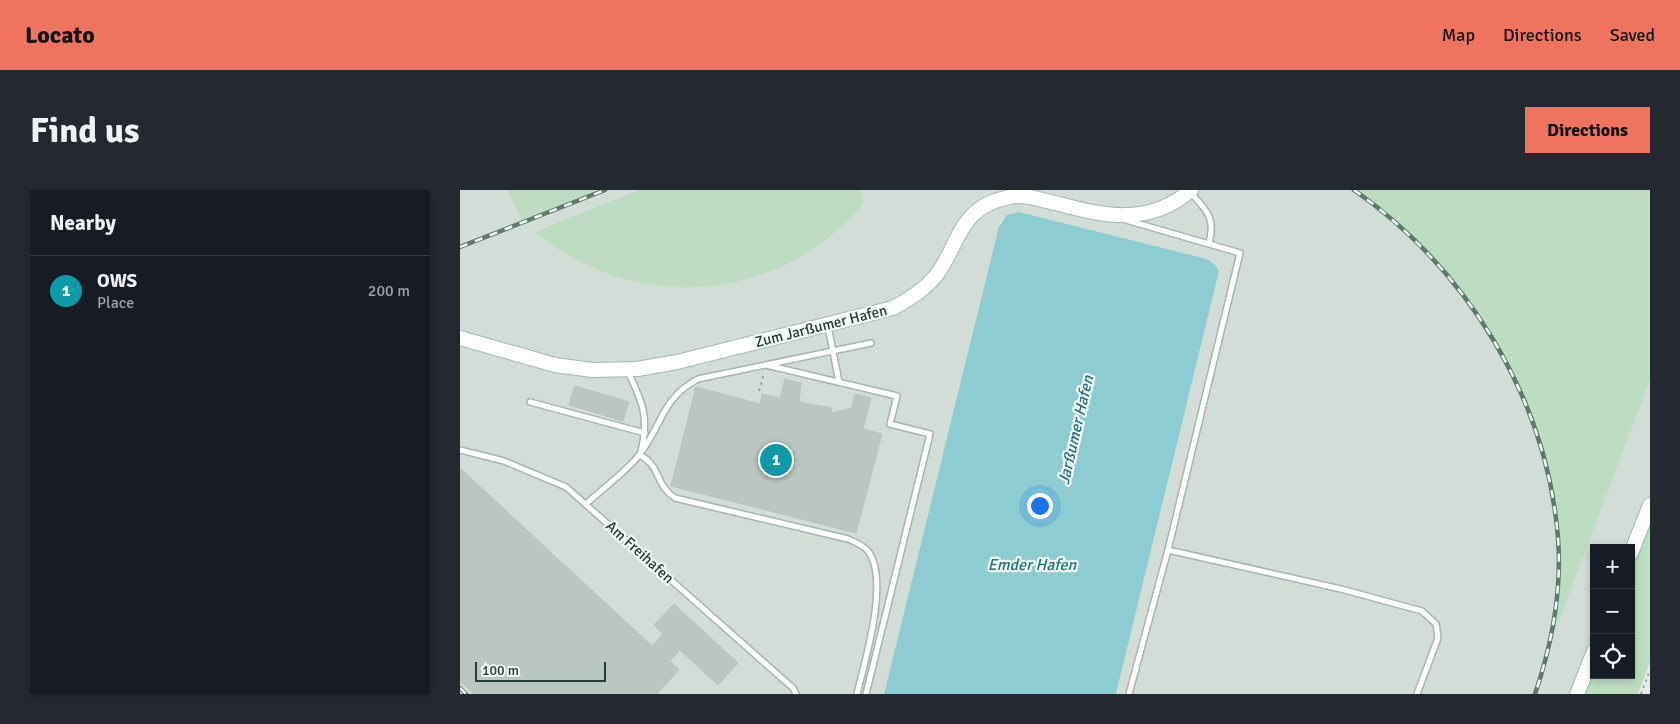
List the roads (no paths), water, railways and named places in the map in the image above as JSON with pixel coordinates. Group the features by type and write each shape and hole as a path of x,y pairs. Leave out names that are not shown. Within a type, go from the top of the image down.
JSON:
{"street":[{"name":"Zum Jarßumer Hafen","path":"460,338 555,365 592,370 627,370 677,362 886,310 910,298 940,269 959,231 968,220 991,203 1011,196 1029,196 1113,216 1138,215 1160,209 1190,191"},
{"path":"1635,544 1650,505"},
{"path":"1577,694 1590,661"}],"lane":[{"path":"1190,191 1211,219 1212,232 1209,243"},
{"path":"1113,216 1240,253 1168,550 1129,694"},
{"path":"828,325 839,382"},
{"path":"586,504 640,454 666,406 682,387 698,379 871,343"},
{"path":"766,365 897,396 890,424 930,434 866,694"},
{"path":"627,370 645,411 645,433 640,454"},
{"path":"530,402 645,433"},
{"name":"Am Freihafen","path":"460,450 504,461 549,478 566,487 792,688 796,694"},
{"path":"640,454 650,460 663,488 675,498 848,539 868,551 875,566 877,600 858,694"},
{"path":"1168,550 1341,589 1422,611 1436,624 1438,638 1417,694"}],"water":[{"name":"Emder Hafen","path":"1019,212 1207,259 1219,271 1116,694 884,694 999,226 1007,215"}],"railway":[{"path":"460,247 605,190"},
{"path":"1354,190 1395,222 1432,258 1465,298 1494,342 1518,388 1537,436 1551,486 1559,558 1557,597 1551,636 1535,694"},
{"path":"460,688 466,694"}],"place":[{"name":"OWS","path":"776,460"}],"water label":[{"name":"Jarßumer Hafen","path":"1076,430"}]}
